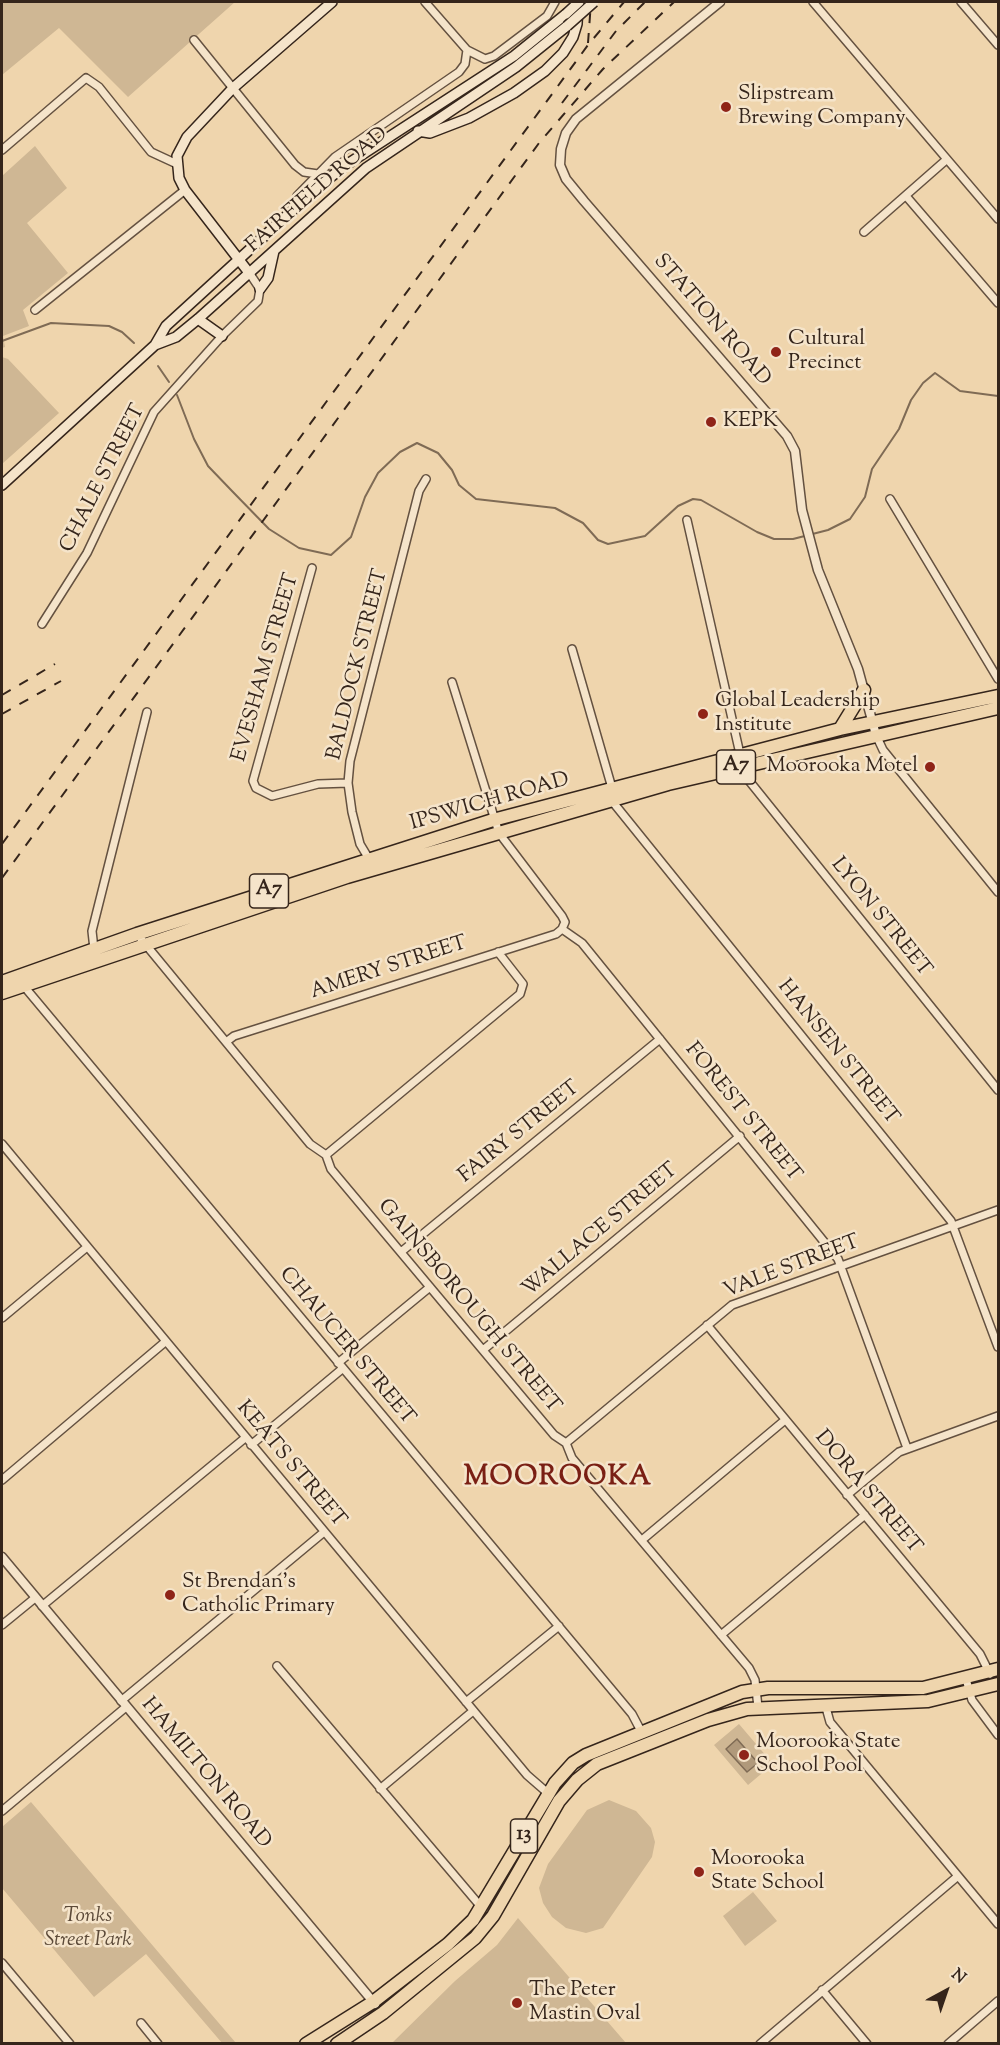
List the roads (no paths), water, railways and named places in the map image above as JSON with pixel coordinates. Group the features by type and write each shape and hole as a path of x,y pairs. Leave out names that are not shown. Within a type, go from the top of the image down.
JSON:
{"highway":[{"path":"840,729 864,690"},
{"name":"IPSWICH ROAD","path":"2,982 137,934 493,820 612,794 739,760 840,729 999,696"},
{"name":"IPSWICH ROAD","path":"739,760 997,711"},
{"name":"IPSWICH ROAD","path":"2,993 339,880 499,833 612,794"},
{"name":"13","path":"306,2043 321,2040 448,1944 482,1908 548,1793 564,1772 580,1759 641,1731 726,1697 757,1690 923,1688 994,1671"},
{"name":"13","path":"337,2043 382,2013 459,1952 486,1926 559,1801 577,1780 597,1764 708,1720 758,1707 914,1702 969,1693 996,1685"}],"main road":[{"path":"250,274 184,190 177,164 179,150 187,137 233,88 332,2"},
{"path":"418,131 430,133 469,118 514,93 545,71 563,52 573,37 579,2"},
{"name":"FAIRFIELD ROAD","path":"2,485 155,345 166,326 346,165 507,60 579,2"},
{"name":"FAIRFIELD ROAD","path":"155,345 176,337 198,319 366,168 516,67 594,2"},
{"path":"260,289 268,278 274,251"},
{"path":"198,319 222,336"}],"street":[{"path":"425,2 466,50 482,59 490,58 547,16 555,2"},
{"name":"STATION ROAD","path":"720,2 576,119 566,133 560,158 566,179 787,436 795,451 812,547 864,690 876,735"},
{"path":"813,2 946,160 999,219"},
{"path":"961,2 999,45"},
{"path":"194,40 298,168 318,174"},
{"name":"FAIRFIELD ROAD","path":"293,210 297,196 347,148 459,72 465,64 466,50"},
{"path":"2,150 86,78 106,95 151,152 177,164"},
{"path":"864,232 946,160"},
{"path":"35,310 184,190"},
{"path":"906,196 999,303"},
{"path":"250,274 260,289"},
{"name":"CHALE STREET","path":"42,624 87,553 154,412 222,336 257,303 260,289"},
{"name":"BALDOCK STREET","path":"369,859 360,844 348,783 350,761 419,491 426,479"},
{"path":"890,499 999,679"},
{"path":"687,520 739,760"},
{"name":"EVESHAM STREET","path":"312,568 253,781 256,788 272,796 318,784 348,783"},
{"path":"572,648 612,794"},
{"path":"452,682 493,820 499,833 562,916 564,922 562,929"},
{"path":"94,949 92,932 147,712"},
{"path":"876,735 884,750 999,892"},
{"name":"LYON STREET","path":"739,760 999,1090"},
{"name":"HANSEN STREET","path":"612,794 954,1226 999,1347"},
{"name":"AMERY STREET","path":"226,1042 234,1036 556,934 562,929"},
{"name":"FOREST STREET","path":"562,929 582,943 832,1251 842,1267 849,1295 907,1448"},
{"name":"GAINSBOROUGH STREET","path":"137,934 310,1144 326,1155 331,1169 554,1435 566,1443 572,1458 749,1668 757,1690 758,1707"},
{"path":"326,1155 520,994 523,984 498,952"},
{"name":"CHAUCER STREET","path":"23,986 632,1714 641,1731"},
{"name":"FAIRY STREET","path":"401,1252 660,1039"},
{"name":"WALLACE STREET","path":"483,1350 740,1136"},
{"name":"KEATS STREET","path":"2,1145 534,1783 559,1801"},
{"name":"VALE STREET","path":"566,1443 706,1325 737,1302 999,1210"},
{"path":"2,1318 87,1247"},
{"path":"251,1445 430,1287"},
{"name":"DORA STREET","path":"706,1325 994,1671 996,1685"},
{"path":"2,1480 165,1342"},
{"path":"847,1495 893,1455 999,1416"},
{"path":"642,1540 785,1420"},
{"path":"42,1606 245,1438"},
{"path":"721,1635 864,1515"},
{"path":"2,1811 324,1532"},
{"name":"HAMILTON ROAD","path":"2,1557 382,2013"},
{"path":"2,1625 35,1598"},
{"path":"466,1702 558,1626"},
{"path":"277,1666 482,1908"},
{"path":"966,1679 969,1693 977,1708 999,1735"},
{"path":"825,1704 830,1722 999,1923"},
{"path":"380,1789 473,1711"},
{"path":"760,2043 958,1876"},
{"path":"2,1963 70,2043"},
{"path":"822,1990 867,2043"},
{"path":"948,2043 999,2001"},
{"path":"141,2023 158,2043"}],"waterway":[{"path":"2,341 51,323 109,326 122,332 134,343"},
{"path":"158,366 169,382"},
{"path":"177,395 194,439 208,466 232,491 269,529 299,548 331,555 351,537 365,497 378,473 400,452 417,443 438,453 452,470 459,485 476,499 555,508 583,523 598,540 608,544 645,536 678,506 693,499 701,500 757,532 774,539 793,539 828,530 850,519 865,497 872,469 899,429 911,400 923,383 935,373 960,391 998,396"}],"railway":[{"path":"588,43 591,2"},
{"path":"2,844 588,45 624,2"},
{"path":"562,103 616,31 645,2"},
{"path":"2,878 539,143 603,69 674,2"},
{"path":"2,695 55,664"},
{"path":"2,714 61,681"}],"place":[{"name":"Slipstream Brewing Company","path":"726,107"},
{"name":"Cultural Precinct","path":"776,352"},
{"name":"KEPK","path":"711,422"},
{"name":"Global Leadership Institute","path":"703,714"},
{"name":"Moorooka Motel","path":"930,767"},
{"name":"St Brendan's Catholic Primary","path":"170,1595"},
{"name":"Moorooka State School Pool","path":"744,1755"},
{"name":"Moorooka State School","path":"699,1872"},
{"name":"The Peter Mastin Oval","path":"517,2003"}],"district":[{"name":"MOOROOKA","path":"558,1479"}],"park label":[{"name":"Tonks Street Park","path":"88,1929"}]}
